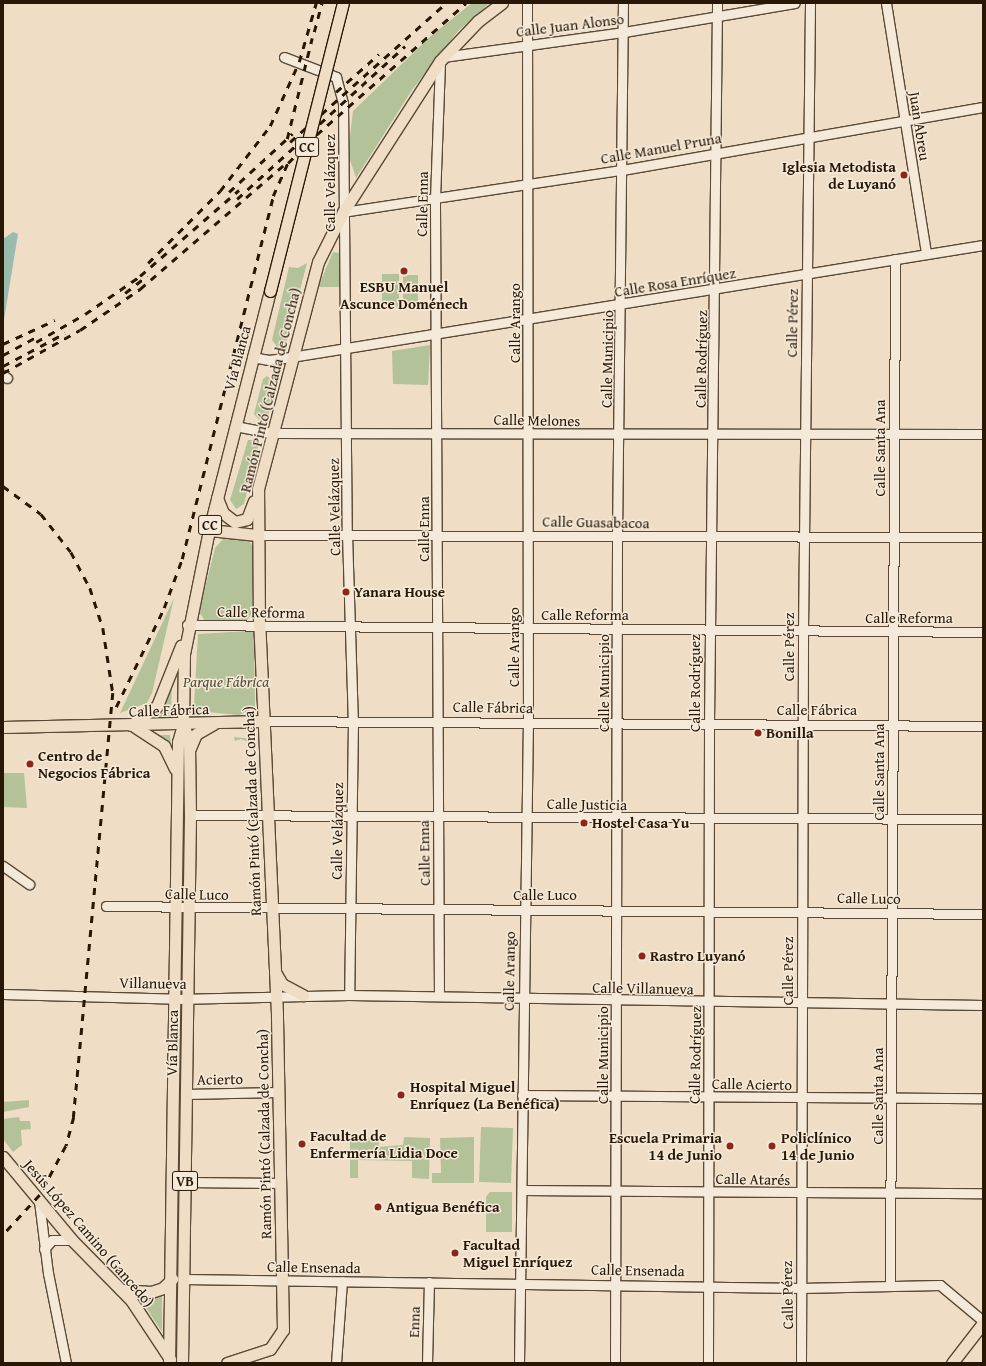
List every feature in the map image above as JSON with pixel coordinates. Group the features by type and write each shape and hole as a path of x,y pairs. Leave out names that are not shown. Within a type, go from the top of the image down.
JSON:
{"main road":[{"name":"Vía Blanca","path":"182,1363 186,1094 177,907 178,742 183,724 187,629 209,530 252,357 343,3"},
{"name":"Ramón Pintó (Calzada de Concha)","path":"227,1363 270,1348 281,1338 280,1183 276,996 259,625 257,535 258,489 291,357 318,262 343,212 442,59 478,21 502,3"},
{"path":"242,521 250,513 258,489"},
{"path":"217,498 226,518 242,521 257,519"},
{"name":"Calle Guasabacoa","path":"209,530 257,535"},
{"path":"130,726 157,706 187,629"},
{"name":"Calle Fábrica","path":"3,727 130,726 264,721"},
{"path":"190,748 196,734 215,723"},
{"name":"Vía Blanca","path":"169,1362 182,999 188,907 190,748 183,724"},
{"path":"130,726 152,735 164,746 178,777"},
{"path":"274,965 282,984 303,995"},
{"name":"Jesús López Camino (Gancedo)","path":"3,1157 72,1240 121,1290 151,1329 169,1362"},
{"path":"121,1290 151,1292 163,1288 172,1279"},
{"path":"952,1363 983,1322"}],"street":[{"name":"Calle Arango","path":"520,1363 522,1283 522,1095 525,817 528,722 529,320 527,3"},
{"name":"Calle Municipio","path":"615,1363 618,818 617,538 620,435 624,32 623,3"},
{"name":"Calle Rodríguez","path":"708,1363 710,910 709,723 716,289 717,3"},
{"name":"Calle Juan Alonso","path":"442,59 528,43 624,32 794,3"},
{"name":"Calle Pérez","path":"801,1363 800,1194 802,1099 803,631 810,3"},
{"name":"Juan Abreu","path":"886,3 926,254"},
{"name":"Calle Velázquez","path":"284,57 336,77 340,82 344,112 343,212 346,348 347,534 352,627 353,720 349,995"},
{"name":"Calle Enna","path":"439,996 439,628 435,199 442,59"},
{"name":"Calle Manuel Pruna","path":"343,212 622,170 717,152 905,122 983,107"},
{"name":"Calle Rosa Enríquez","path":"252,357 269,360 291,357 436,333 529,320 983,245"},
{"name":"Calle Santa Ana","path":"890,1286 893,1004 892,913 895,259"},
{"name":"Calle Melones","path":"235,426 272,433 346,432 620,435 983,434"},
{"name":"Calle Guasabacoa","path":"257,535 437,534 711,539 983,537"},
{"name":"Calle Reforma","path":"187,629 259,625 618,630 710,629 983,632"},
{"name":"Calle Fábrica","path":"264,721 353,720 709,723 803,726 983,726"},
{"name":"Calle Justicia","path":"190,815 267,816 352,814 438,817 802,817 983,819"},
{"path":"3,866 29,884"},
{"name":"Calle Luco","path":"106,906 350,910 802,910 983,914"},
{"name":"Villanueva","path":"3,994 182,999 303,995"},
{"name":"Calle Villanueva","path":"303,995 439,996 616,1002 983,1005"},
{"name":"Acierto","path":"186,1094 278,1092"},
{"name":"Calle Acierto","path":"522,1095 802,1099 983,1098"},
{"path":"185,1182 280,1183"},
{"name":"Calle Atarés","path":"522,1190 800,1194 983,1193"},
{"path":"39,1202 44,1249 66,1363"},
{"path":"44,1249 52,1240 72,1240"},
{"name":"Calle Ensenada","path":"183,1279 616,1284 800,1288 940,1285 983,1322"},
{"path":"336,1363 342,1281"},
{"name":"Enna","path":"427,1363 429,1282"}],"green space":[{"path":"472,3 490,3 458,31 412,90 356,178 348,154 353,111 432,35"},
{"path":"333,252 340,253 340,287 318,287"},
{"path":"307,263 286,344 278,348 272,340 289,267 298,268"},
{"path":"382,274 399,274 399,308 382,308"},
{"path":"403,275 418,275 418,303 403,303"},
{"path":"430,345 428,385 393,384 392,351"},
{"path":"267,376 276,383 268,416 261,422 254,414 263,379"},
{"path":"248,440 254,440 258,447 244,504 236,509 230,500"},
{"path":"224,538 246,538 252,545 256,611 247,620 205,621 199,612 215,548"},
{"path":"174,598 152,693 147,703 120,713"},
{"name":"Parque Fábrica","path":"254,632 255,708 239,715 197,711 194,705 198,634"},
{"path":"172,680 171,717 152,719 159,710"},
{"path":"156,735 170,735 171,747"},
{"path":"234,737 254,739 257,745 241,739 235,741"},
{"path":"3,773 24,773 27,808 3,807"},
{"path":"29,1100 29,1107 3,1112 3,1102"},
{"path":"19,1117 20,1121 30,1121 31,1129 21,1130 22,1145 13,1152 3,1139 3,1119"},
{"path":"481,1127 513,1128 511,1183 479,1182"},
{"path":"404,1137 430,1138 429,1179 412,1178 412,1161 358,1160 358,1178 350,1178 350,1138 379,1138 379,1147 403,1145"},
{"path":"474,1137 474,1183 432,1183 432,1173 441,1173 440,1138"},
{"path":"490,1192 512,1192 512,1232 486,1232 486,1197"},
{"path":"162,1296 162,1332 141,1300"}],"shaded area":[{"path":"13,232 18,234 3,326 3,239"}],"railway":[{"path":"148,263 220,191 270,126 299,62 316,3"},
{"path":"314,32 322,3"},
{"path":"290,142 446,3"},
{"path":"306,144 466,3"},
{"path":"287,139 312,38"},
{"path":"237,199 405,46"},
{"path":"336,92 379,54"},
{"path":"229,192 292,134"},
{"path":"116,707 164,608 182,559 273,196 288,163 310,140"},
{"path":"3,373 80,330 140,289 286,163"},
{"path":"36,342 85,314 140,276 239,190"},
{"path":"125,293 147,276"},
{"path":"3,344 55,320"},
{"path":"3,366 65,333"},
{"path":"3,355 40,335"},
{"path":"3,486 41,514 71,552 90,588 103,628 113,693 74,1117 66,1146 40,1195 3,1235"}],"place":[{"name":"Iglesia Metodista de Luyanó","path":"904,175"},
{"name":"ESBU Manuel Ascunce Doménech","path":"404,271"},
{"name":"Yanara House","path":"346,592"},
{"name":"Bonilla","path":"758,733"},
{"name":"Centro de Negocios Fábrica","path":"30,764"},
{"name":"Hostel Casa Yu","path":"584,823"},
{"name":"Rastro Luyanó","path":"642,956"},
{"name":"Hospital Miguel Enríquez (La Benéfica)","path":"401,1095"},
{"name":"Facultad de Enfermería Lidia Doce","path":"302,1144"},
{"name":"Escuela Primaria 14 de Junio","path":"730,1146"},
{"name":"Policlínico 14 de Junio","path":"772,1146"},
{"name":"Antigua Benéfica","path":"378,1207"},
{"name":"Facultad Miguel Enríquez","path":"455,1253"}]}
